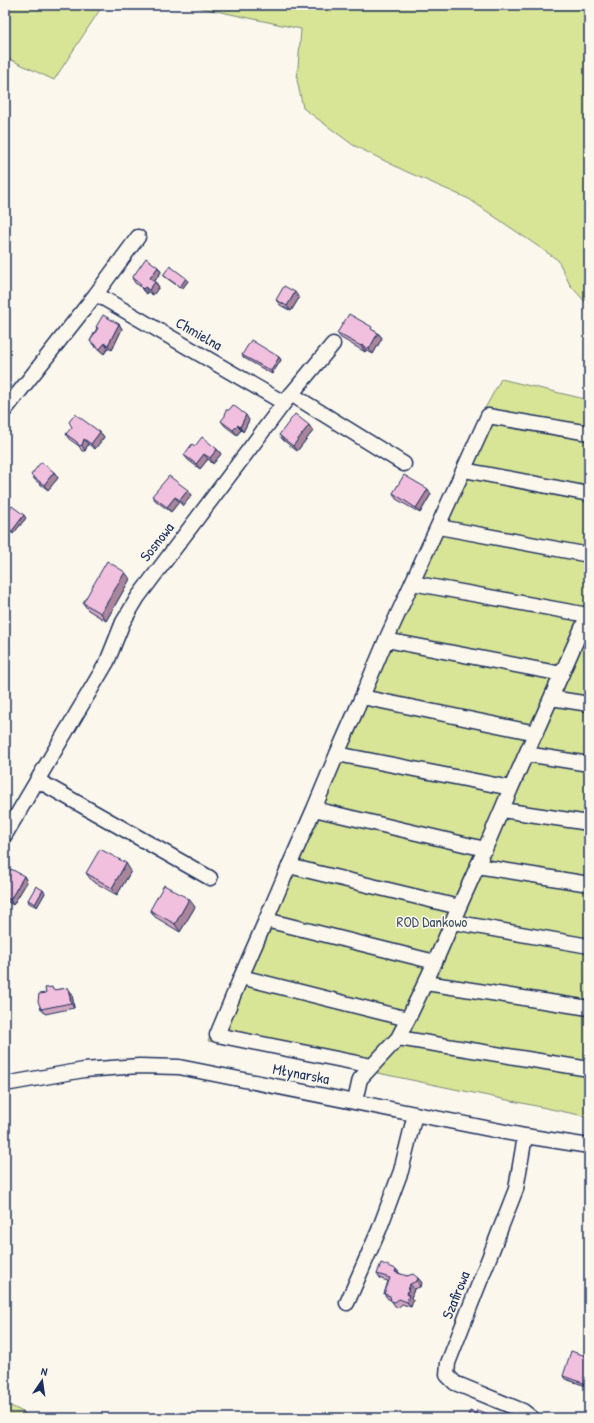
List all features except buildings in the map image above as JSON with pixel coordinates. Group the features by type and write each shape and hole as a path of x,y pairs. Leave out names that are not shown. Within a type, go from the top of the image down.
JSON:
{"street":[{"path":"5,410 96,294 138,237"},
{"name":"Chmielna","path":"96,294 404,464"},
{"name":"Sosnowa","path":"5,835 107,662 123,622 138,597 288,399 333,344"},
{"path":"372,1066 217,1035 386,640 439,527 488,416 589,433"},
{"path":"464,470 589,494"},
{"path":"439,527 589,555"},
{"path":"355,1101 360,1078 398,1038 426,982 562,674 582,643 588,613 412,583"},
{"path":"386,640 562,674"},
{"path":"362,697 536,733"},
{"path":"551,698 589,704"},
{"path":"337,754 511,788"},
{"path":"526,754 589,764"},
{"path":"37,780 210,878"},
{"path":"314,809 484,849"},
{"path":"502,810 589,823"},
{"path":"289,866 459,907"},
{"path":"477,866 589,884"},
{"path":"266,920 435,962"},
{"path":"453,922 589,946"},
{"path":"241,977 408,1019"},
{"path":"426,982 589,1008"},
{"path":"398,1038 589,1068"},
{"name":"Młynarska","path":"5,1084 84,1070 139,1066 179,1067 525,1136 589,1146"},
{"path":"347,1303 379,1230 401,1171 414,1114"},
{"name":"Szafirowa","path":"525,1136 516,1190 448,1363 447,1375 456,1383 523,1411 535,1418"}],"green space":[{"path":"5,5 103,5 54,80 5,57"},
{"path":"188,5 589,5 589,306 570,285 558,260 469,199 405,171 353,145 303,108 297,80 301,29"},
{"name":"ROD Dankowo","path":"501,379 589,400 589,1117 368,1071 208,1041 483,412"},
{"path":"5,1403 23,1412 29,1418 5,1418"}]}
